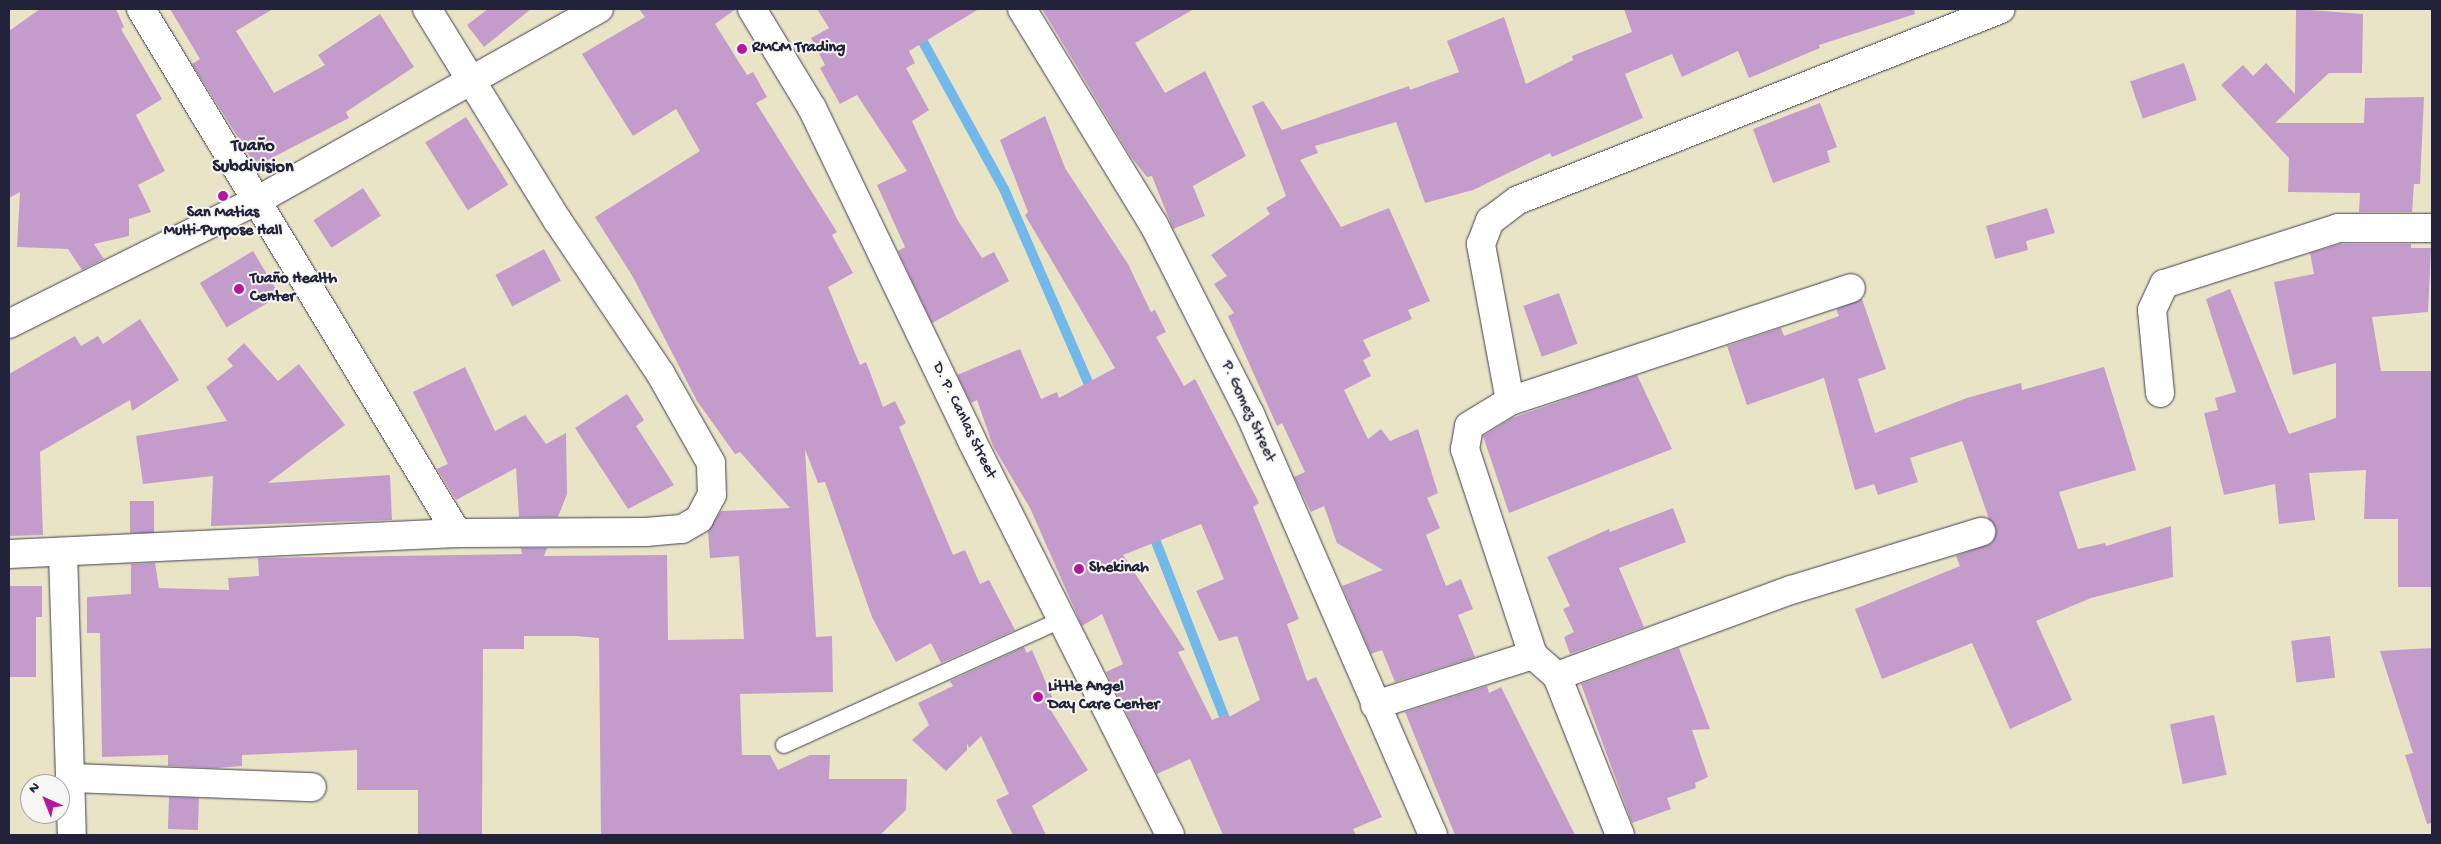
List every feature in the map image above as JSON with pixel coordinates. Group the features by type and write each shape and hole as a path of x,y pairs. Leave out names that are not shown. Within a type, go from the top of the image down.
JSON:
{"street":[{"path":"140,9 258,200 457,533"},
{"path":"9,554 63,553 457,533 682,529 699,519 712,495 711,463 660,373 469,80 427,9"},
{"path":"9,324 258,200 469,80 599,9"},
{"name":"D. P. Canlas Street","path":"752,9 812,108 971,439 1064,618 1170,835"},
{"name":"P. Gomez Street","path":"1022,9 1154,225 1250,414 1433,835"},
{"path":"1510,401 1481,244 1490,221 1518,200 2001,9"},
{"path":"2160,393 2152,310 2164,284 2338,228 2432,228"},
{"path":"1620,835 1556,676 1533,655 1465,449 1469,426 1510,401 1851,288"},
{"path":"1556,676 1791,590 1981,532"},
{"path":"63,553 73,778 72,835"},
{"path":"1375,705 1533,655"},
{"path":"73,778 312,787"}],"lane":[{"path":"784,745 1064,618"}],"building":[{"path":"40,9 116,9 124,27 121,29 162,99 136,115 165,171 138,185 151,212 129,219 129,236 94,244 104,259 82,270 68,249 17,247 20,192 9,198 9,31"},
{"path":"170,9 273,9 236,31 274,93 325,65 318,55 380,14 414,67 346,112 349,118 256,166 192,64 200,59"},
{"path":"488,9 531,9 484,47 467,25"},
{"path":"639,9 736,9 715,24 747,75 753,72 767,97 756,103 837,232 832,235 853,273 828,287 860,365 866,362 883,407 895,401 906,423 899,427 953,555 965,550 980,584 989,580 1015,630 941,663 931,643 896,662 872,617 825,482 818,483 805,449 816,637 832,636 833,692 740,694 742,755 770,755 778,770 810,755 830,755 829,779 907,779 906,810 880,835 601,835 599,638 576,636 524,636 524,649 483,649 482,835 418,835 418,790 357,790 357,750 242,755 242,766 215,768 168,766 168,755 102,757 100,633 87,633 87,597 131,594 131,564 155,563 159,588 229,590 228,578 259,576 258,558 522,554 521,548 547,548 544,556 667,555 668,640 744,639 739,556 710,558 708,531 721,511 790,508 740,452 735,454 697,401 633,277 595,217 700,151 676,109 633,136 582,54 645,17"},
{"path":"817,9 979,9 909,51 915,63 906,68 929,110 912,121 957,219 982,258 994,252 1009,281 932,323 898,251 905,247 877,185 907,171 857,95 840,104 820,68 825,65 811,38 829,28"},
{"path":"1042,9 1194,9 1135,43 1165,93 1205,71 1246,156 1193,186 1205,216 1173,229 1152,176 1147,177 1131,157"},
{"path":"1624,9 1914,9 1915,14 1819,45 1820,48 1749,78 1738,51 1682,77 1672,54 1625,74 1643,118 1552,157 1550,153 1473,190 1425,203 1396,122 1315,146 1318,153 1300,160 1341,227 1389,208 1430,301 1408,310 1412,319 1363,340 1371,356 1363,360 1371,376 1344,390 1368,439 1381,429 1390,441 1418,429 1438,493 1427,498 1440,528 1426,535 1446,586 1461,579 1473,609 1458,615 1475,657 1395,682 1382,650 1371,654 1342,586 1383,570 1337,543 1324,506 1311,512 1294,477 1305,472 1282,423 1277,426 1228,316 1234,313 1214,284 1227,276 1211,255 1270,214 1266,208 1286,196 1252,106 1263,101 1282,130 1409,86 1410,90 1459,72 1447,41 1504,17 1526,84 1573,60 1572,56 1632,32"},
{"path":"2296,9 2363,14 2362,73 2329,73 2275,123 2364,123 2365,98 2424,97 2420,184 2414,184 2412,212 2359,212 2360,193 2288,192 2289,158 2221,85 2243,65 2253,76 2266,63 2295,94"},
{"path":"2184,63 2197,100 2143,118 2130,82"},
{"path":"1820,103 1837,147 1827,151 1830,162 1773,183 1753,129"},
{"path":"1045,116 1065,168 1128,264 1151,312 1155,310 1166,332 1156,337 1184,386 1195,379 1259,503 1253,507 1299,619 1287,624 1307,681 1316,677 1382,817 1353,829 1356,835 1223,835 1190,759 1157,774 1106,672 1123,664 1102,614 1082,626 1030,508 993,446 977,400 971,403 957,375 1020,349 1041,399 1057,392 1059,398 1115,368 1025,215 1028,212 1000,140","holes":["1201,524 1224,579 1196,591 1219,641 1237,636 1260,700 1229,717 1227,714 1212,720 1178,652 1185,650 1123,555"]},
{"path":"466,117 508,185 468,210 425,142"},
{"path":"363,188 381,216 331,248 314,220"},
{"path":"2047,208 2055,233 2026,241 2028,250 1995,259 1986,226"},
{"path":"2340,244 2411,244 2411,248 2431,248 2428,312 2372,317 2381,371 2432,371 2432,587 2398,587 2398,519 2364,519 2366,470 2309,473 2315,520 2279,524 2275,484 2224,495 2204,413 2218,410 2215,398 2236,392 2206,299 2230,289 2289,434 2336,418 2336,363 2293,375 2274,282 2314,274 2310,253"},
{"path":"544,249 561,281 512,307 495,275"},
{"name":"Tuaño Health Center","path":"253,251 280,296 227,328 200,283"},
{"path":"1559,293 1577,344 1542,357 1523,306"},
{"path":"1862,299 1886,369 1858,379 1875,433 1967,398 2021,383 2022,390 2104,367 2136,470 2059,492 2078,549 2105,543 2106,546 2171,526 2173,577 2091,598 2036,621 2072,700 2010,729 1972,643 1882,679 1855,609 1960,566 1956,556 1993,542 1996,528 1989,519 1962,441 1910,458 1918,482 1878,495 1874,484 1855,490 1824,378 1747,405 1727,346 1781,328 1784,336 1839,316 1836,309"},
{"path":"140,319 179,380 132,411 130,400 40,452 43,535 9,536 9,374 75,336 81,346 98,336 103,344"},
{"path":"244,343 278,381 299,364 345,425 268,483 390,475 392,520 211,526 213,476 143,484 136,436 227,421 206,387 233,366 227,359"},
{"path":"465,367 495,431 525,415 546,444 566,433 567,494 558,517 519,517 516,468 456,500 437,469 448,464 413,392"},
{"path":"1637,375 1672,449 1509,513 1483,436 1512,418"},
{"path":"627,394 644,420 636,426 674,485 628,509 575,428"},
{"path":"130,501 154,501 154,533 130,533"},
{"path":"1673,508 1686,542 1619,568 1644,627 1570,654 1564,637 1574,632 1563,609 1570,606 1547,557 1609,529 1610,532"},
{"path":"9,586 42,586 42,617 36,617 36,677 9,677"},
{"path":"2330,636 2335,678 2296,682 2291,641"},
{"path":"1024,647 1027,653 1032,650 1056,706 1050,709 1088,770 1032,806 1046,835 1013,835 996,800 1009,794 981,736 969,748 967,743 967,750 946,771 912,740 929,725 918,703 953,686 950,681"},
{"path":"1679,648 1710,729 1692,730 1708,777 1695,783 1696,788 1667,798 1671,809 1632,823 1581,684"},
{"path":"2432,648 2432,823 2427,824 2405,755 2413,753 2380,651"},
{"path":"1487,686 1489,693 1501,687 1575,835 1455,835 1405,712"},
{"path":"2214,715 2227,775 2183,784 2170,724"},
{"path":"169,797 199,798 198,830 168,829"}],"waterway":[{"path":"905,9 1004,189 1093,394"},
{"path":"1151,529 1228,727"}],"place":[{"name":"RMCM Trading","path":"742,49"},
{"name":"San Matias Multi-Purpose Hall","path":"223,196"},
{"name":"Tuaño Health Center","path":"239,289"},
{"name":"Shekinah","path":"1079,569"},
{"name":"Little Angel Day Care Center","path":"1038,697"}],"district":[{"name":"Tuaño Subdivision","path":"253,158"}]}
